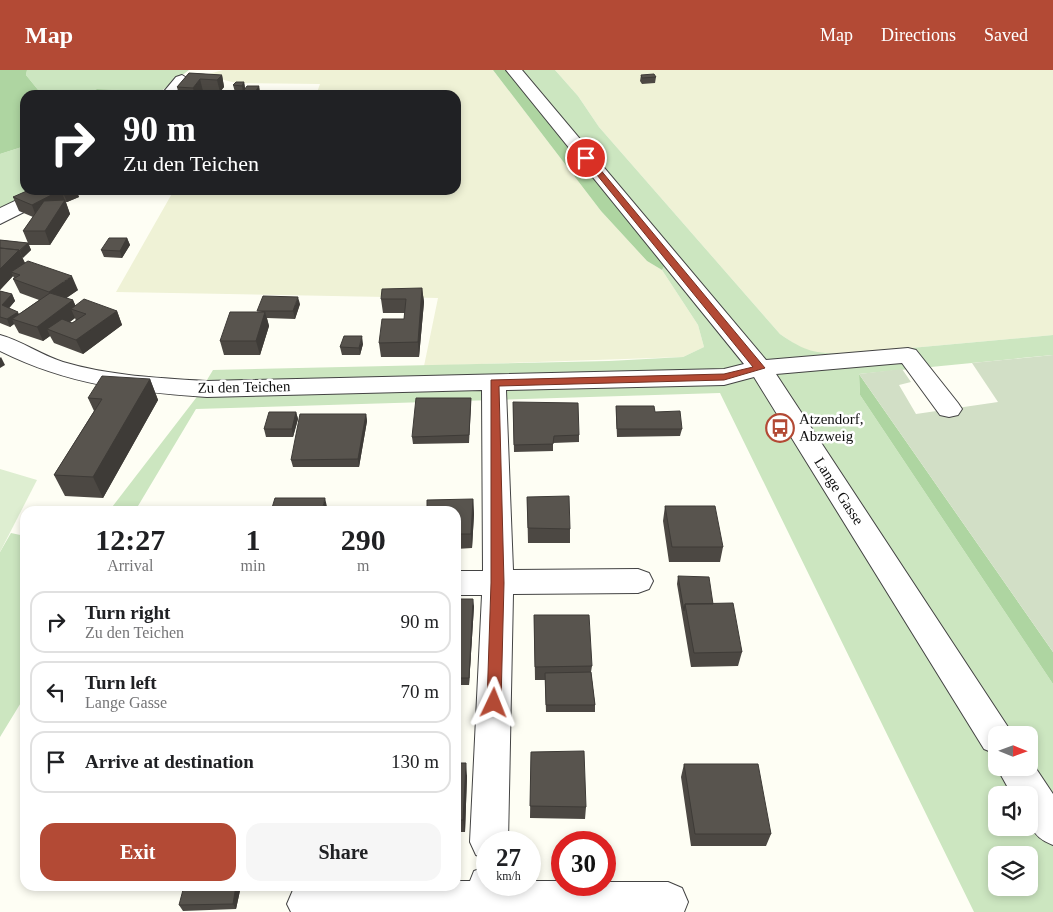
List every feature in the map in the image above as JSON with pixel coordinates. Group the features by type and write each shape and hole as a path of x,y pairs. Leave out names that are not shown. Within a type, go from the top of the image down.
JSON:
{"street":[{"name":"Lange Gasse","path":"514,70 760,368 988,726"},
{"path":"173,90 182,80"},
{"path":"0,218 8,210 42,195"},
{"name":"Zu den Teichen","path":"0,342 52,366 96,378 143,385 207,389 724,377 760,368 908,355 949,409"},
{"path":"489,831 498,583 494,382"},
{"path":"461,583 638,581"},
{"path":"1020,776 1053,827"},
{"path":"307,904 476,893"},
{"path":"541,895 668,902"}],"green space":[{"path":"0,70 27,70 26,75 38,90 20,90 20,148 0,154"},
{"path":"27,70 189,70 163,90 38,90 26,75"},
{"path":"223,70 493,70 601,211 647,261 662,270 698,325 704,347 683,357 424,366 438,298 116,292 171,195 461,195 461,90 318,90 320,84 236,83 205,75"},
{"path":"493,70 506,70 665,265 662,270 647,261 601,211"},
{"path":"506,70 555,70 578,96 599,127 780,334 797,345 818,352 845,354 1053,335 1053,355 859,374 860,395 1053,684 1053,912 974,912 720,393 196,409 138,506 113,506 196,398 213,370 609,361 683,357 704,347 698,325 662,270 665,265"},
{"path":"555,70 1053,70 1053,335 845,354 816,353 799,347 780,334 599,127 578,96"},
{"path":"20,148 21,195 0,211 0,154"},
{"path":"1053,355 1053,652 859,374 902,369 911,382 899,385 916,414 998,402 972,363"},
{"path":"859,374 1053,652 1053,684 860,395"},
{"path":"0,469 37,480 24,506 20,506 20,513 0,552"},
{"path":"11,533 20,535 20,704 0,737 0,552"}],"building":[{"path":"189,73 222,75 217,80 200,79 193,88 177,87"},
{"path":"654,74 656,77 642,78 641,75"},
{"path":"236,82 244,82 242,86 233,85"},
{"path":"247,86 259,86 256,90 244,90"},
{"path":"20,194 51,195 32,205 13,197"},
{"path":"65,200 45,231 23,231 44,201"},
{"path":"109,238 127,238 120,251 101,250"},
{"path":"0,240 28,243 19,251 0,248"},
{"path":"0,248 19,250 0,269"},
{"path":"28,261 72,276 49,292 13,279 20,275 11,272"},
{"path":"422,288 418,342 379,343 382,319 404,319 406,299 381,299 382,289"},
{"path":"0,291 12,294 2,305 18,312 7,319 0,317"},
{"path":"50,293 73,300 37,327 12,319"},
{"path":"263,296 298,297 293,311 257,311"},
{"path":"84,299 117,311 76,340 47,329 62,319 72,323 86,314 71,309"},
{"path":"230,312 265,312 256,341 220,341"},
{"path":"344,336 362,336 359,348 340,347"},
{"path":"102,376 150,379 93,477 54,475 102,399 88,398"},
{"path":"416,398 471,398 469,435 412,437"},
{"path":"513,402 578,403 579,435 554,436 553,444 514,445"},
{"path":"616,406 654,406 655,412 680,411 682,429 617,429"},
{"path":"269,412 296,412 292,429 264,429"},
{"path":"300,414 366,414 358,459 291,460"},
{"path":"569,496 570,529 528,528 527,497"},
{"path":"275,498 325,498 323,506 273,506"},
{"path":"473,499 471,534 461,534 461,506 427,506 427,500"},
{"path":"665,506 715,506 723,547 672,547"},
{"path":"678,576 709,577 713,604 685,604 684,611"},
{"path":"461,599 473,599 469,678 461,678"},
{"path":"733,603 742,652 694,653 685,604"},
{"path":"534,615 589,615 592,666 535,667"},
{"path":"591,672 595,705 546,705 545,673"},
{"path":"584,751 586,807 530,806 531,752"},
{"path":"461,763 466,763 463,820 461,820"},
{"path":"684,764 758,764 771,834 695,834"},
{"path":"183,891 235,891 233,904 179,905"}],"place":[{"name":"Atzendorf, Abzweig","path":"780,428"}],"route":[{"path":"494,703 498,583 494,382 724,377 760,368 586,158"}]}
